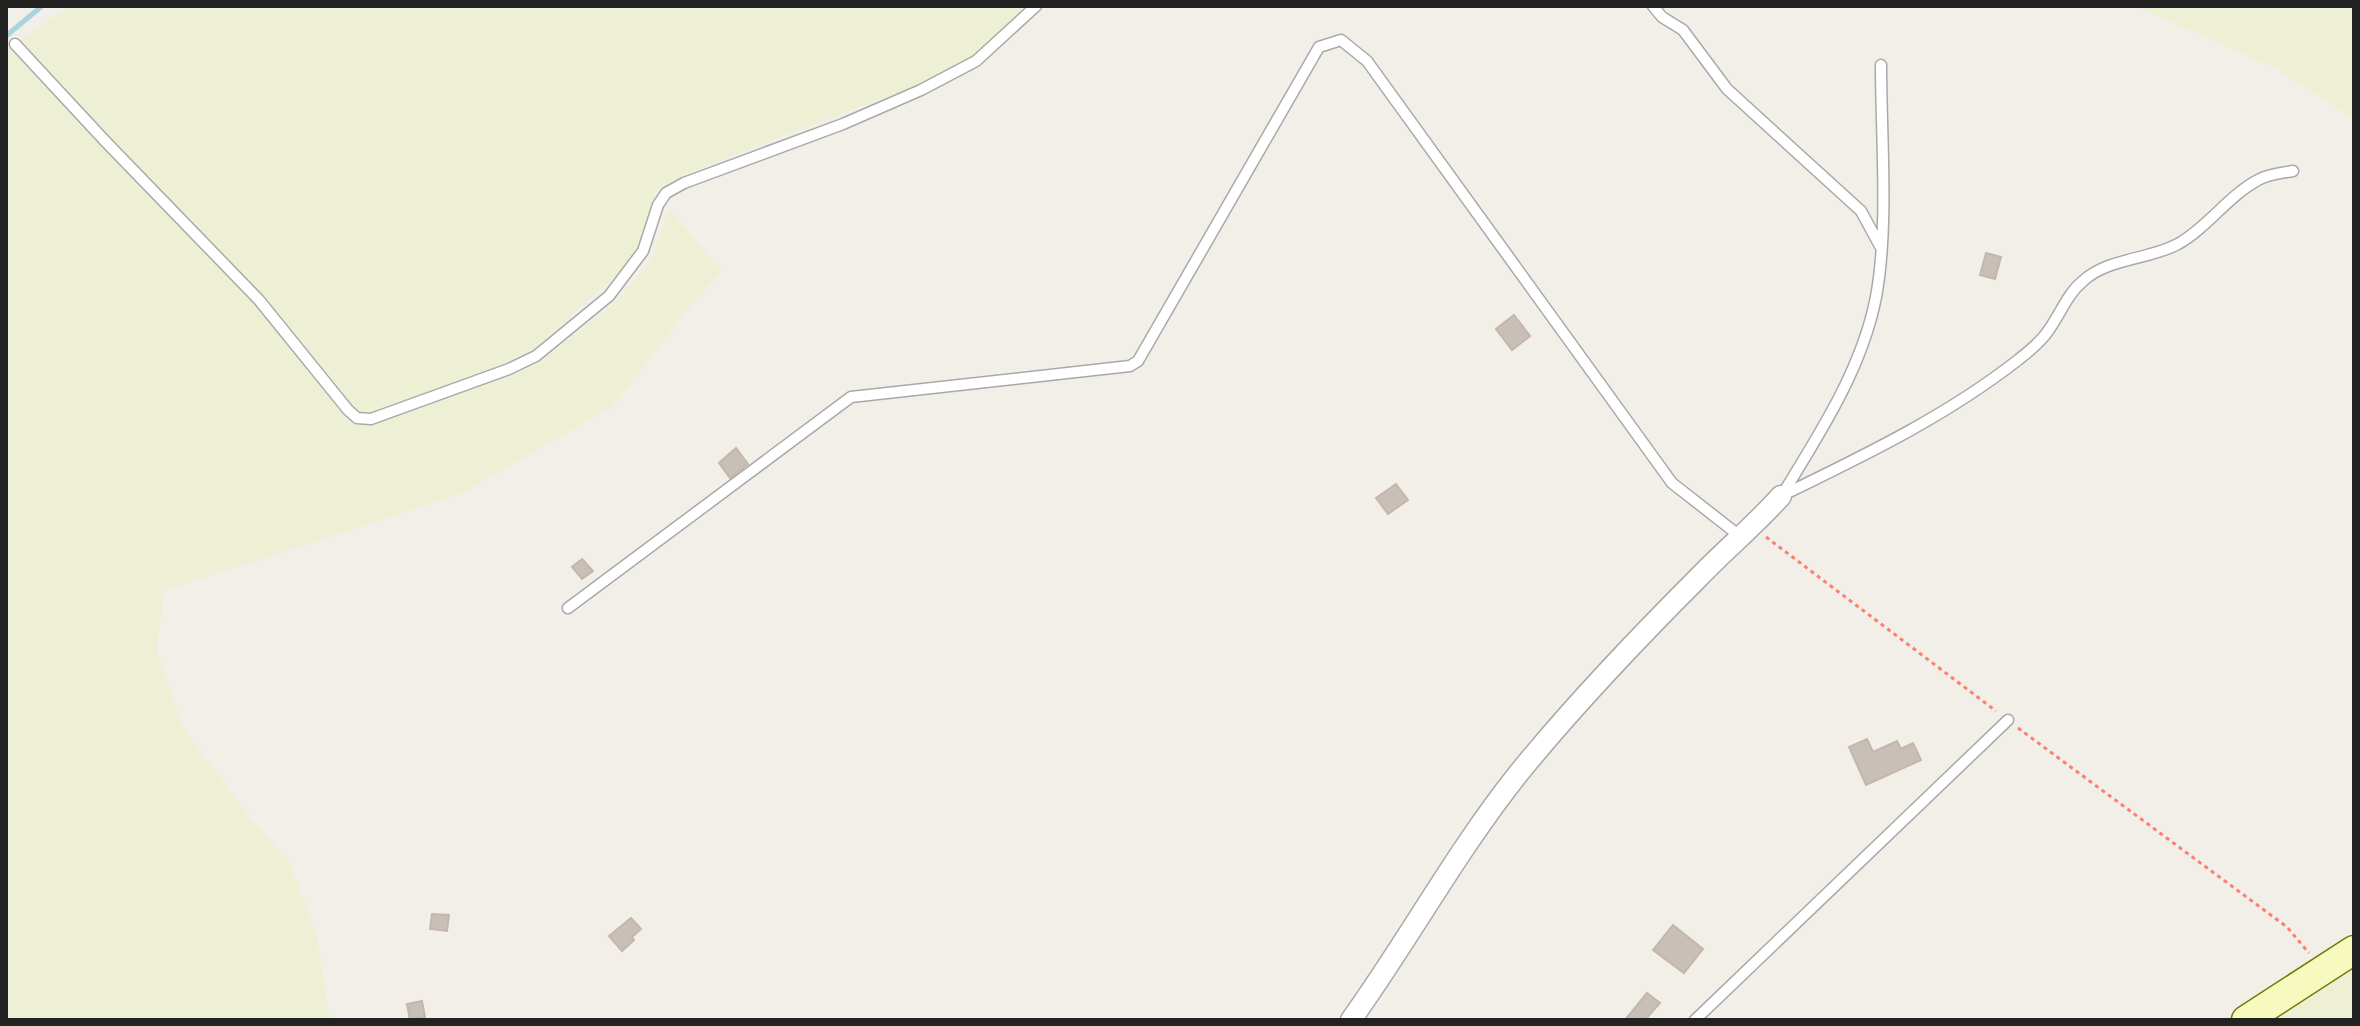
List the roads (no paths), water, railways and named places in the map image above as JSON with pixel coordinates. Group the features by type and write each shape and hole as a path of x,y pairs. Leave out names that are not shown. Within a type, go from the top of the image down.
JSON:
{"main road":[{"path":"2246,1020 2354,950"}],"street":[{"path":"1351,1020 1466,845 1517,776 1607,672 1781,496"}],"lane":[{"path":"15,44 259,300 348,410 357,418 371,419 509,369 536,356 609,296 629,272 643,251 658,205 666,193 684,183 843,124 921,90 988,51 1036,6"},
{"path":"1653,6 1662,17 1683,30 1727,89 1861,211 1880,247"},
{"path":"568,608 851,397 1130,366 1138,361 1319,47 1341,40 1367,61 1672,483 1747,532"},
{"path":"1781,496 1828,420 1860,351 1876,298 1880,247 1881,65"},
{"path":"1781,496 1914,429 1973,393 2020,359 2046,334 2083,281 2105,267 2154,255 2180,243 2260,178 2293,171"},
{"path":"1695,1020 2008,720"}],"waterway":[{"path":"6,36 42,6"}]}
